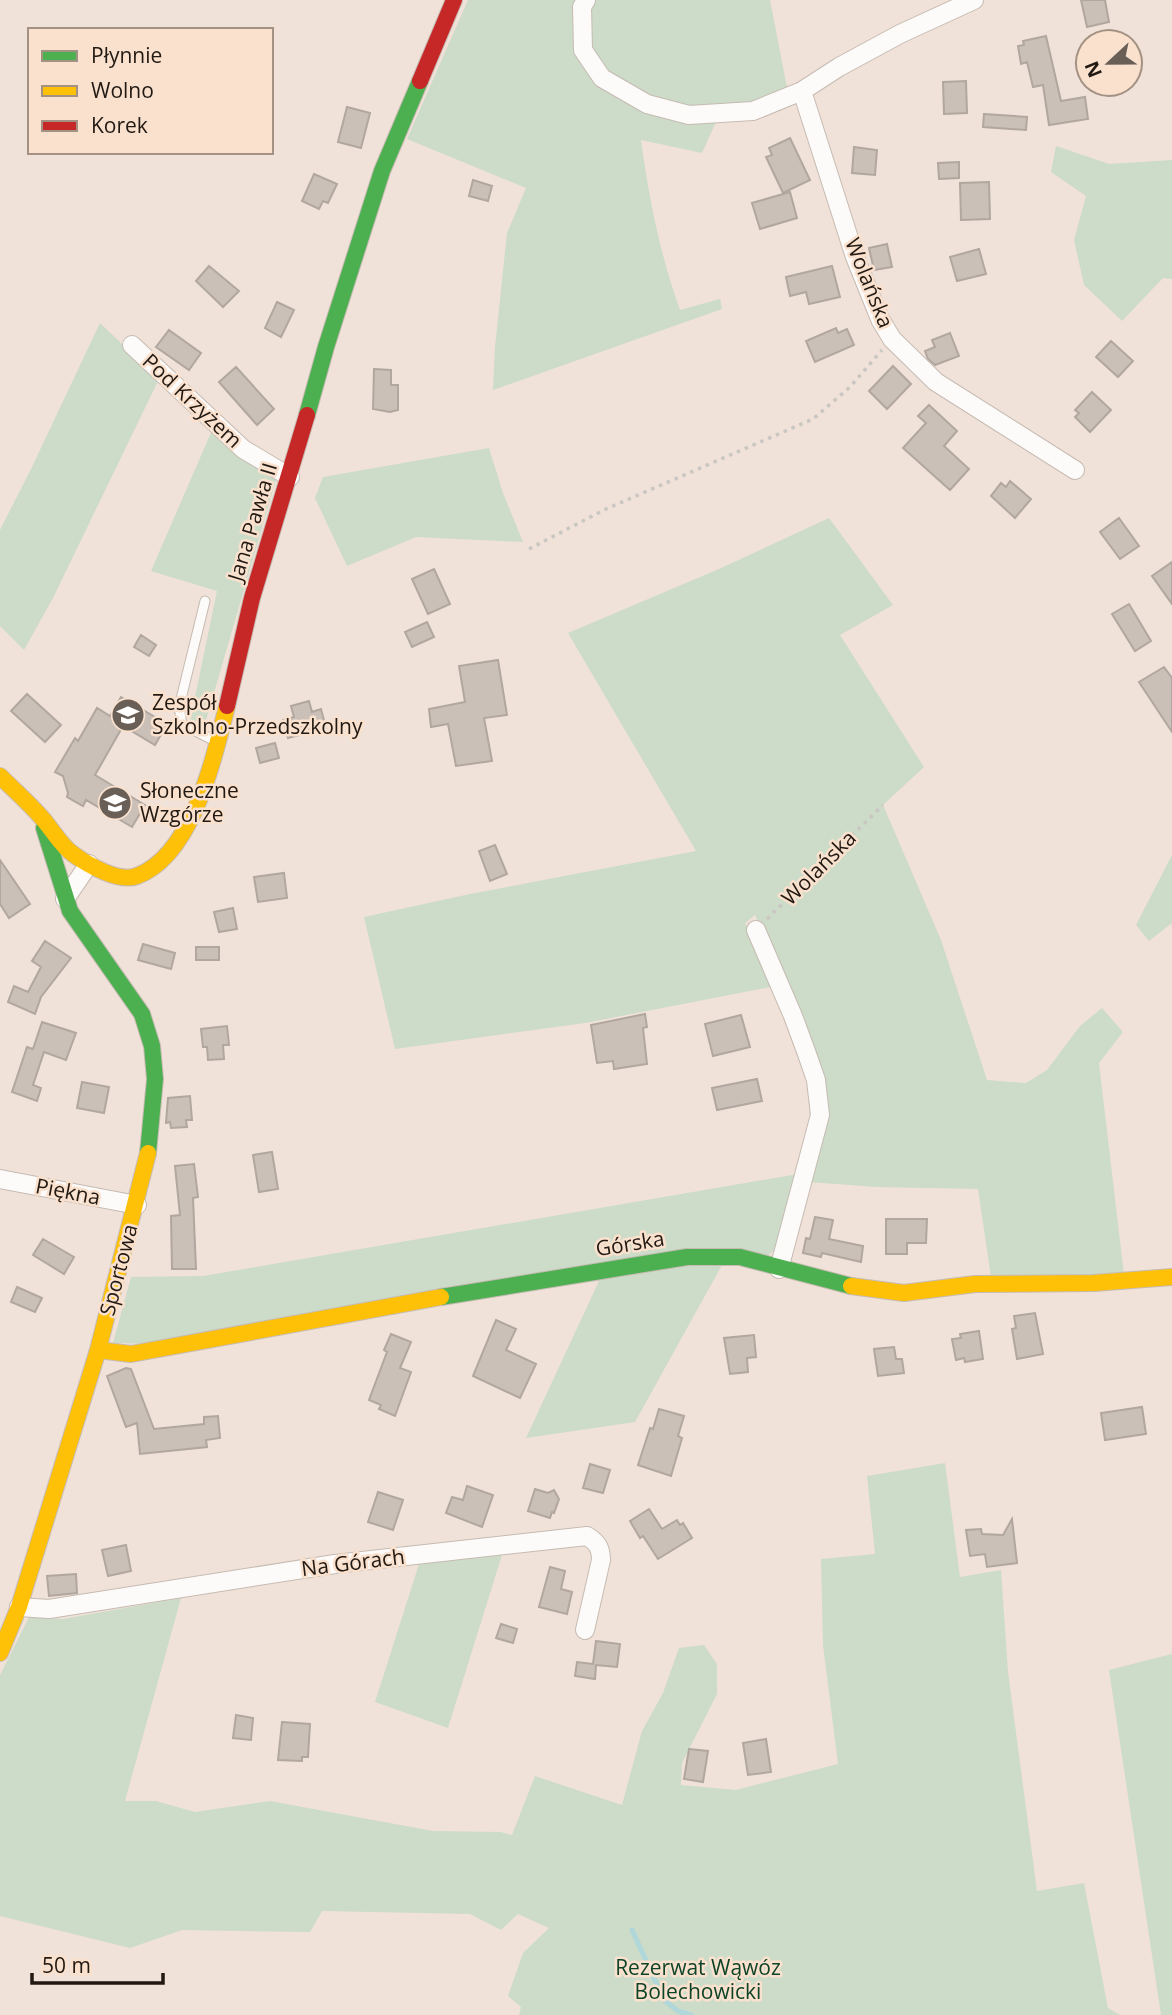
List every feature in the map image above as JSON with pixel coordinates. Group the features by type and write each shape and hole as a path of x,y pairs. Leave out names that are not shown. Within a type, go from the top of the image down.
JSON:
{"street":[{"name":"Jana Pawła II","path":"0,776 41,817 71,853 106,874 136,877 163,859 188,828 202,794 217,742 252,598 290,477 326,347 382,171 454,0"},
{"path":"586,0 582,8 583,50 601,78 647,104 689,115 754,111 803,91 839,67 900,34 974,0"},
{"name":"Wolańska","path":"803,91 859,268 880,319 892,339 936,382 1075,470"},
{"name":"Pod Krzyżem","path":"132,345 243,449 290,477"},
{"name":"Sportowa","path":"0,1653 19,1607 98,1350 147,1161 155,1079 152,1046 142,1014 70,911 41,817"},
{"path":"65,899 89,864"},
{"path":"756,930 793,1016 816,1080 820,1115 779,1269"},
{"name":"Piękna","path":"0,1179 136,1205"},
{"name":"Górska","path":"98,1350 131,1354 500,1286 687,1256 740,1257 862,1289 904,1293 975,1284 1094,1283 1172,1277"},
{"name":"Na Górach","path":"19,1607 50,1609 335,1564 587,1536 595,1541 601,1550 601,1560 585,1630"}],"lane":[{"path":"205,601 179,707 182,724 217,742"}],"path":[{"path":"529,549 606,509 813,419 850,387 892,339"},
{"name":"Wolańska","path":"756,930 883,805"}],"green space":[{"path":"468,0 770,0 789,98 719,115 702,153 641,140 656,226 680,310 720,299 722,309 493,390 507,233 526,188 407,139"},
{"path":"1056,146 1109,164 1172,160 1172,279 1163,278 1122,321 1084,285 1074,240 1086,196 1051,172"},
{"path":"100,323 159,379 53,598 24,650 0,626 0,530"},
{"path":"213,428 246,460 276,480 204,727 190,721 217,591 151,571"},
{"path":"489,448 503,493 523,542 416,537 347,566 315,498 323,477"},
{"path":"829,518 893,605 840,635 924,767 883,805 941,940 987,1080 1026,1083 1047,1070 1080,1026 1102,1008 1123,1032 1099,1063 1124,1275 991,1277 978,1189 877,1187 808,1182 826,1104 792,998 755,915 745,923 771,987 585,1023 395,1049 364,917 696,851 568,633 719,569"},
{"path":"1172,855 1172,923 1149,941 1136,925"},
{"path":"798,1174 777,1248 766,1257 157,1344 113,1343 131,1277 203,1276"},
{"path":"722,1265 635,1422 526,1438 599,1281 670,1266"},
{"name":"Rezerwat Wąwóz Bolechowicki","path":"945,1463 960,1577 1001,1570 1008,1672 1037,1891 1084,1883 1108,2008 1120,2015 519,2015 521,2007 508,1996 523,1953 549,1928 518,1914 501,1930 470,1914 322,1911 310,1932 182,1930 130,1948 0,1916 0,1675 29,1617 63,1619 181,1598 125,1801 156,1801 195,1812 270,1801 433,1831 501,1832 512,1835 535,1776 622,1805 642,1731 663,1693 679,1648 704,1645 717,1664 717,1694 682,1763 681,1785 736,1790 838,1764 823,1645 821,1559 875,1554 867,1476"},
{"path":"502,1555 448,1728 375,1702 419,1564"},
{"path":"1172,1654 1172,2015 1161,2015 1109,1670"}],"building":[{"path":"1081,0 1105,0 1109,22 1087,27"},
{"path":"1046,36 1061,101 1085,98 1088,119 1049,125 1043,85 1033,87 1027,62 1021,64 1018,46 1024,45 1023,41"},
{"path":"966,81 967,113 944,114 943,82"},
{"path":"347,107 370,113 361,148 338,142"},
{"path":"984,114 1027,117 1026,130 983,127"},
{"path":"790,138 810,180 783,193 766,157 772,155 769,148"},
{"path":"854,147 877,150 875,175 852,173"},
{"path":"959,162 959,178 939,179 938,163"},
{"path":"314,174 337,184 328,203 323,201 319,209 302,201"},
{"path":"473,180 492,186 488,201 469,196"},
{"path":"989,182 990,219 961,220 960,183"},
{"path":"790,192 797,218 760,229 752,203"},
{"path":"887,244 892,267 874,270 869,248"},
{"path":"979,249 986,274 957,281 950,257"},
{"path":"209,266 239,291 223,307 196,281"},
{"path":"832,266 840,297 809,304 806,292 790,296 786,277"},
{"path":"277,302 294,310 281,337 265,328"},
{"path":"836,328 838,333 847,329 854,345 815,362 806,341"},
{"path":"169,330 201,353 189,370 156,347"},
{"path":"950,333 959,356 935,365 928,359 925,351 935,347 932,340"},
{"path":"1111,341 1133,361 1118,377 1096,357"},
{"path":"893,366 911,384 887,409 869,391"},
{"path":"236,367 274,409 257,425 219,382"},
{"path":"374,369 391,370 391,385 398,385 398,410 390,412 373,409"},
{"path":"1092,392 1111,410 1090,432 1075,417 1079,413 1075,410"},
{"path":"929,405 957,431 944,446 969,469 950,490 903,448 926,423 918,416"},
{"path":"1010,481 1031,499 1015,518 991,496 1001,483 1006,487"},
{"path":"1119,518 1139,546 1120,559 1100,532"},
{"path":"1172,562 1172,604 1152,576"},
{"path":"434,569 450,604 428,614 412,579"},
{"path":"1129,604 1151,641 1135,651 1112,614"},
{"path":"427,622 434,637 412,647 405,632"},
{"path":"141,635 156,645 149,656 134,647"},
{"path":"498,660 507,715 484,718 492,761 456,766 448,724 431,727 429,709 465,702 459,666"},
{"path":"1164,667 1172,678 1172,732 1139,682"},
{"path":"27,694 61,725 45,742 11,711"},
{"path":"121,697 167,724 155,745 123,726 95,775 145,805 132,827 86,800 83,806 67,797 63,776 55,772 75,738 78,741 97,708 110,716"},
{"path":"309,701 312,712 321,709 326,728 288,738 283,720 294,717 291,706"},
{"path":"275,743 279,758 260,763 256,748"},
{"path":"495,845 507,874 490,881 479,851"},
{"path":"0,860 30,904 9,918 0,904"},
{"path":"284,873 287,898 258,902 254,877"},
{"path":"233,908 237,929 219,932 214,912"},
{"path":"45,941 71,958 41,997 35,1014 8,1002 14,986 28,992 41,967 32,961"},
{"path":"143,944 175,953 171,969 138,960"},
{"path":"196,947 219,947 219,960 196,960"},
{"path":"645,1014 647,1027 643,1028 647,1064 614,1069 613,1061 597,1063 591,1025"},
{"path":"741,1015 750,1047 713,1056 705,1024"},
{"path":"42,1022 76,1033 66,1060 44,1052 33,1085 41,1088 37,1101 12,1092 27,1047 33,1049"},
{"path":"227,1026 229,1045 223,1045 224,1059 208,1060 201,1029"},
{"path":"757,1079 762,1101 717,1110 712,1088"},
{"path":"82,1082 109,1087 104,1113 77,1108"},
{"path":"190,1096 192,1120 186,1120 187,1127 171,1128 170,1122 166,1123 168,1098"},
{"path":"272,1152 278,1189 259,1192 253,1155"},
{"path":"194,1164 198,1197 193,1198 196,1269 172,1269 171,1216 180,1215 175,1166"},
{"path":"815,1217 833,1220 829,1239 863,1246 861,1262 822,1253 821,1257 803,1253 806,1238 810,1239"},
{"path":"886,1219 927,1219 926,1243 907,1243 907,1254 886,1254"},
{"path":"43,1239 74,1257 64,1274 33,1255"},
{"path":"17,1287 42,1298 35,1312 11,1302"},
{"path":"1035,1313 1043,1354 1017,1359 1012,1329 1016,1328 1014,1316"},
{"path":"496,1320 516,1329 506,1350 536,1364 520,1398 473,1376"},
{"path":"979,1331 983,1359 965,1362 964,1358 956,1360 952,1339 961,1338 960,1334"},
{"path":"391,1334 411,1342 400,1368 411,1372 395,1416 379,1409 381,1405 369,1400"},
{"path":"754,1335 756,1357 747,1358 748,1372 730,1374 724,1338"},
{"path":"894,1347 896,1359 902,1359 904,1373 878,1376 874,1349"},
{"path":"126,1368 131,1369 154,1429 204,1424 204,1417 218,1416 220,1438 206,1440 207,1447 140,1454 137,1423 126,1427 107,1376"},
{"path":"1142,1407 1146,1434 1105,1440 1101,1413"},
{"path":"659,1409 684,1416 678,1436 682,1438 671,1476 638,1465"},
{"path":"590,1464 610,1470 603,1493 583,1488"},
{"path":"467,1486 493,1495 482,1527 446,1513 452,1497 463,1500"},
{"path":"535,1489 548,1493 554,1490 559,1499 550,1518 528,1511"},
{"path":"378,1492 403,1500 393,1530 368,1522"},
{"path":"649,1509 662,1529 677,1520 680,1525 683,1523 692,1538 658,1559 630,1521"},
{"path":"1012,1519 1017,1563 987,1567 985,1554 970,1556 966,1530 981,1529 982,1534 1003,1535"},
{"path":"126,1545 131,1571 108,1576 102,1550"},
{"path":"550,1567 565,1571 561,1589 572,1592 567,1614 539,1607"},
{"path":"76,1574 77,1593 49,1596 47,1576"},
{"path":"501,1624 517,1629 513,1643 496,1638"},
{"path":"596,1641 620,1644 617,1667 596,1665 595,1679 575,1676 577,1662 593,1664"},
{"path":"236,1715 253,1718 251,1740 233,1738"},
{"path":"282,1722 310,1724 308,1757 302,1757 302,1761 278,1760"},
{"path":"766,1739 771,1772 748,1775 743,1743"},
{"path":"689,1749 708,1751 703,1782 684,1779"}],"waterway":[{"path":"632,1930 664,2000 678,2011 691,2015"}],"traffic: fast":[{"path":"307,415 382,171 420,81"},
{"path":"44,828 70,911 142,1014 152,1046 155,1079 148,1153"},
{"path":"441,1297 687,1257 740,1257 851,1286"}],"traffic: slow":[{"path":"0,776 37,812 73,854 95,868 113,875 130,878 137,876 156,865 173,848 187,826 208,777 227,706"},
{"path":"0,1653 19,1607 98,1350 148,1153"},
{"path":"851,1286 904,1293 975,1284 1094,1283 1172,1277"},
{"path":"98,1350 131,1354 441,1297"}],"traffic: jam":[{"path":"420,81 454,0"},
{"path":"227,706 252,598 307,415"}],"place":[{"name":"Zespół Szkolno-Przedszkolny","path":"128,715"},
{"name":"Słoneczne Wzgórze","path":"115,803"}]}
